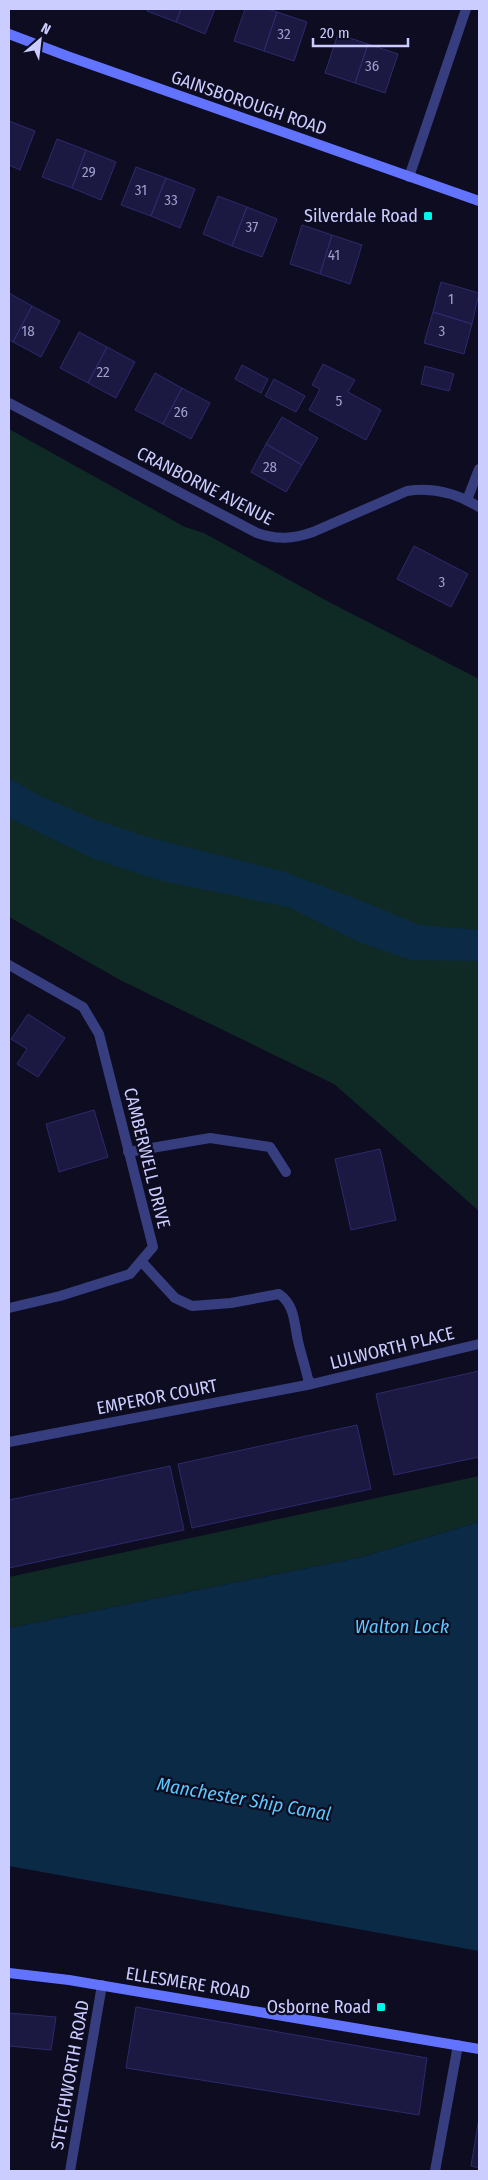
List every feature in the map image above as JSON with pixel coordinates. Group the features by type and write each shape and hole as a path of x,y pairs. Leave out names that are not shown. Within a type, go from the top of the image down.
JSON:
{"street":[{"path":"408,176 466,9"},
{"name":"GAINSBOROUGH ROAD","path":"9,34 479,201"},
{"name":"CRANBORNE AVENUE","path":"9,403 250,529 272,538 294,537 313,532 406,491 438,490 467,500 479,507"},
{"path":"467,500 479,469"},
{"name":"CAMBERWELL DRIVE","path":"9,964 82,1007 99,1034 153,1247 130,1274 60,1296 9,1308"},
{"path":"128,1152 210,1138 270,1146 286,1172"},
{"path":"141,1260 175,1298 192,1306 231,1303 279,1294 286,1299 293,1314 308,1379 312,1384"},
{"name":"LULWORTH PLACE","path":"312,1384 479,1344"},
{"name":"EMPEROR COURT","path":"9,1442 312,1384"},
{"name":"ELLESMERE ROAD","path":"9,1973 102,1985 479,2049"},
{"name":"STETCHWORTH ROAD","path":"70,2171 102,1985"},
{"path":"435,2171 458,2045"}],"green space":[{"path":"9,429 185,527 204,533 329,602 479,679 479,1211 334,1084 122,981 9,917"},
{"path":"479,1476 479,1522 362,1557 9,1628 9,1577"}],"water":[{"path":"9,778 39,795 93,819 147,837 282,871 419,925 479,930 479,961 411,960 359,942 288,907 158,880 92,858 9,818"},
{"path":"479,1522 479,1951 9,1866 9,1628 362,1557"}],"building":[{"path":"148,9 181,9 176,22 147,11"},
{"path":"181,9 215,9 205,34 176,22"},
{"path":"245,9 268,9 277,12 264,51 234,41"},
{"path":"277,12 307,22 294,61 264,51"},
{"path":"338,34 368,44 355,83 325,73"},
{"path":"368,44 398,54 385,93 355,83"},
{"path":"9,121 35,131 20,170 9,165"},
{"path":"57,139 86,150 72,188 42,177"},
{"path":"86,150 116,162 101,200 72,188"},
{"path":"136,167 166,178 151,216 121,205"},
{"path":"166,178 195,189 180,228 151,216"},
{"path":"218,196 247,207 232,246 203,234"},
{"path":"247,207 277,219 262,257 232,246"},
{"path":"302,225 332,235 320,274 290,264"},
{"path":"332,235 362,245 350,284 320,274"},
{"path":"441,282 479,293 472,324 433,312"},
{"path":"9,293 32,306 13,342 9,340"},
{"path":"32,306 60,321 41,357 13,342"},
{"path":"433,312 472,324 464,354 424,343"},
{"path":"79,332 107,347 88,383 60,368"},
{"path":"107,347 135,362 116,398 88,383"},
{"path":"323,364 355,380 348,392 381,410 366,440 309,410 320,389 312,385"},
{"path":"242,365 268,379 261,393 235,379"},
{"path":"425,366 454,374 449,391 421,384"},
{"path":"155,373 182,388 163,424 135,410"},
{"path":"274,379 305,396 296,412 265,396"},
{"path":"182,388 210,403 191,439 163,424"},
{"path":"282,417 318,438 302,465 266,444"},
{"path":"266,444 302,465 286,492 251,472"},
{"path":"414,546 468,574 451,607 397,579"},
{"path":"28,1014 65,1038 38,1077 17,1064 27,1049 11,1039"},
{"path":"94,1110 108,1157 59,1172 46,1124"},
{"path":"380,1149 396,1220 351,1230 335,1159"},
{"path":"479,1371 479,1457 394,1475 376,1394"},
{"path":"357,1425 371,1489 192,1528 178,1464"},
{"path":"170,1466 184,1530 9,1568 9,1500"},
{"path":"136,2007 427,2058 419,2115 126,2068"},
{"path":"9,2013 56,2017 51,2050 9,2046"},
{"path":"479,2118 479,2168 471,2166"}],"place":[{"name":"Silverdale Road","path":"428,216"},
{"name":"Osborne Road","path":"381,2007"}],"water label":[{"name":"Walton Lock","path":"402,1626"},
{"name":"Manchester Ship Canal","path":"244,1799"}]}
